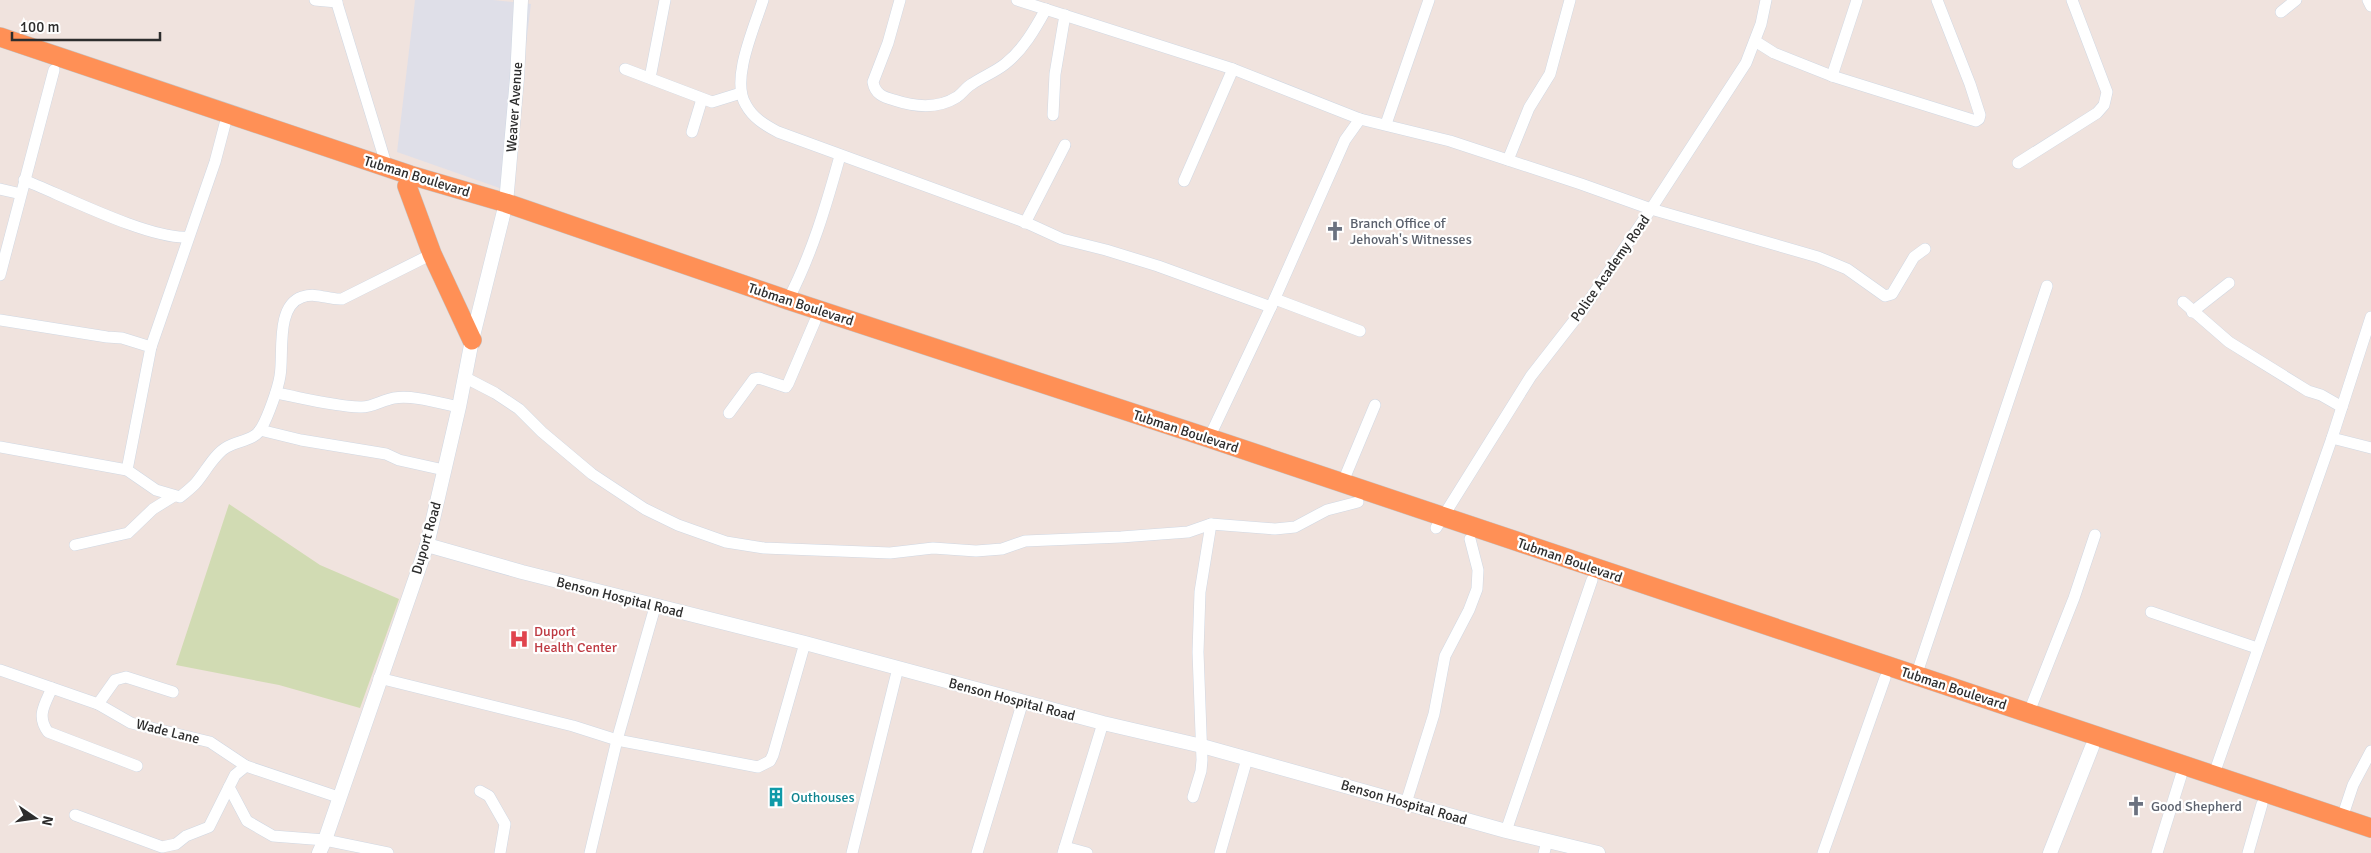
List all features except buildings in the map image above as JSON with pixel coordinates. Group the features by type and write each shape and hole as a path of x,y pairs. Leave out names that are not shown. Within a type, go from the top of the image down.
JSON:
{"highway":[{"name":"Tubman Boulevard","path":"0,37 505,208 815,321 1205,449 1358,502 1439,523 2029,712 2371,828"},
{"name":"Tubman Boulevard","path":"0,50 54,70 225,124 407,186 505,208 1209,438 1342,484 1439,523 1470,539 2371,840"},
{"path":"407,186 432,254 472,340"}],"street":[{"path":"315,0 336,1 387,167"},
{"name":"Weaver Avenue","path":"505,208 517,78 521,0"},
{"path":"650,78 664,0"},
{"path":"763,0 741,71 741,93 745,104 762,123 778,132 1025,223 1062,239 1158,266 1360,331"},
{"path":"900,0 888,43 874,82 874,88 877,93 884,97 916,106 938,104 957,97 969,86 1004,65 1018,52 1037,26 1046,9"},
{"path":"1017,0 1233,69 1360,119 1386,124 1508,160 1651,209 1818,257 1847,269 1884,296 1892,294 1914,257 1926,249"},
{"path":"1386,124 1430,0"},
{"path":"1508,160 1529,108 1550,74 1570,0"},
{"name":"Police Academy Road","path":"1439,523 1531,376 1584,308 1746,63 1761,24 1766,0"},
{"path":"1832,76 1857,0"},
{"path":"1755,41 1774,53 1832,76 1976,121 1979,119 1970,84 1937,0"},
{"path":"2018,163 2096,113 2104,105 2107,92 2072,0"},
{"path":"2281,12 2296,0"},
{"path":"2368,0 2371,6"},
{"path":"1053,115 1055,74 1065,15"},
{"path":"625,69 702,99 716,102 741,93"},
{"path":"1184,181 1233,69"},
{"path":"0,274 54,70"},
{"path":"692,132 702,99"},
{"path":"1209,438 1273,303 1345,140 1360,119"},
{"path":"127,470 151,347 215,162 225,124"},
{"path":"1025,223 1065,145"},
{"path":"788,300 805,268 815,241 840,156"},
{"path":"24,180 138,227 164,235 188,237"},
{"path":"0,189 17,192"},
{"name":"Duport Road","path":"319,853 427,545 466,378 472,340 505,208"},
{"path":"0,447 127,470 156,490 180,497 194,486 226,447 250,438 260,430 276,392 280,376 285,314 289,307 300,297 312,294 324,296 328,300 342,299 432,254"},
{"path":"2192,312 2229,283"},
{"path":"1916,676 2047,286"},
{"path":"2183,302 2192,312 2229,342 2308,392 2321,395 2342,407"},
{"path":"2214,774 2332,438 2371,317"},
{"path":"0,320 122,338 151,347"},
{"path":"729,412 754,379 759,378 786,387 815,321"},
{"path":"466,378 495,393 519,409 542,432 592,474 645,509 678,525 726,542 764,548 890,553 933,548 976,551 1002,549 1025,541 1121,538 1188,532 1211,524 1275,529 1295,526 1327,510 1358,502"},
{"path":"276,392 326,403 361,407 374,405 392,398 459,407"},
{"path":"1342,484 1375,405"},
{"path":"260,430 301,440 386,454 399,460 444,470"},
{"path":"2332,438 2371,448"},
{"path":"75,545 128,532 153,509 174,496"},
{"path":"1193,797 1201,770 1202,746 1198,652 1200,592 1211,524"},
{"path":"2029,712 2074,598 2095,535"},
{"path":"1406,803 1434,714 1444,656 1469,610 1477,590 1478,570 1470,539"},
{"name":"Benson Hospital Road","path":"427,545 655,607 805,643 1103,723 1202,746 1506,831 1546,847 1598,853"},
{"path":"1506,831 1592,580"},
{"path":"590,853 617,740 655,607"},
{"path":"2151,612 2257,648"},
{"path":"379,678 573,726 617,740 745,766 764,765 770,761 773,755 805,643"},
{"path":"852,853 898,668"},
{"name":"Wade Lane","path":"0,670 98,704 131,722 210,742 246,766 338,798"},
{"path":"98,704 115,680 126,677 173,692"},
{"path":"1823,853 1885,678"},
{"path":"52,688 41,714 42,724 48,732 137,766"},
{"path":"976,853 1023,702"},
{"path":"1086,853 1064,850 1103,723"},
{"path":"2050,853 2092,747"},
{"path":"2342,818 2352,785 2371,751"},
{"path":"1220,853 1247,759"},
{"path":"75,815 162,847 169,846 209,827 235,774 246,766"},
{"path":"2157,853 2181,776"},
{"path":"228,787 247,821 273,836 325,840 388,853"},
{"path":"480,791 489,796 506,824 500,853"},
{"path":"2248,853 2262,804"}],"shaded area":[{"path":"415,0 493,0 531,4 508,191 397,152"}],"green space":[{"path":"229,504 320,565 399,599 360,708 279,685 176,665"}],"place":[{"name":"Branch Office of Jehovah's Witnesses","path":"1335,231"},
{"name":"Duport Health Center","path":"519,639"},
{"name":"Outhouses","path":"776,797"},
{"name":"Good Shepherd","path":"2136,806"}]}
